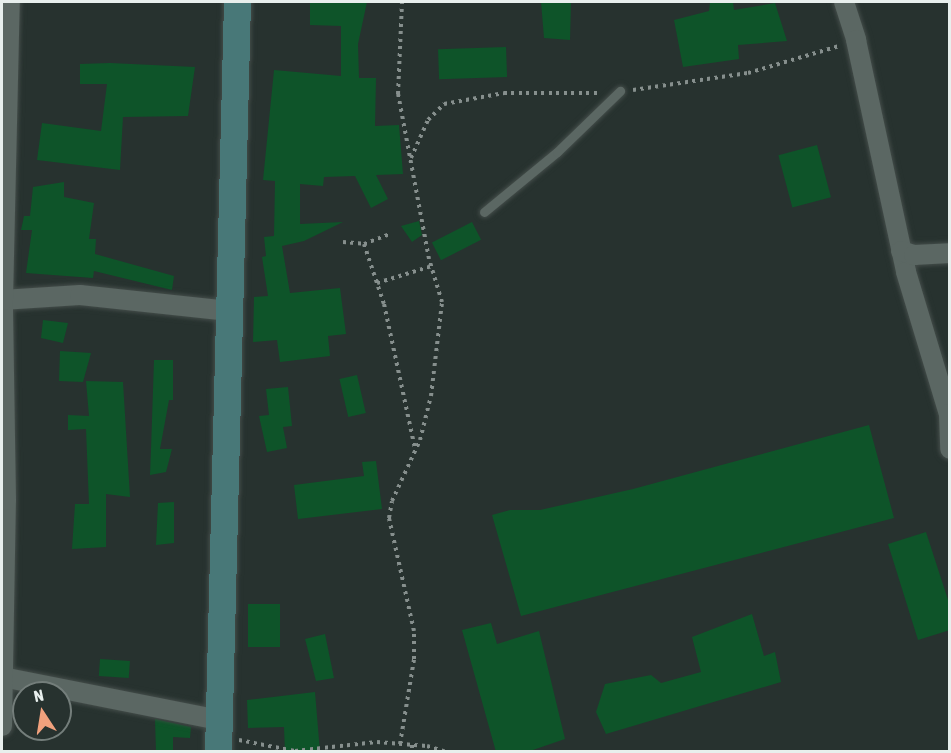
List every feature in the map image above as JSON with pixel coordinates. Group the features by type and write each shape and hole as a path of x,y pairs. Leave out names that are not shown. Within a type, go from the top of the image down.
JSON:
{"street":[{"path":"2,726 2,300 10,2"},
{"path":"3,677 218,735 237,2"},
{"path":"844,2 856,40 901,251 926,347 949,413 950,449"},
{"path":"901,251 914,255 950,253"},
{"path":"2,300 80,295 229,311"}],"lane":[{"path":"484,212 557,152 620,91"}],"path":[{"path":"400,744 414,659 414,631 389,518 392,501 415,450 431,396 442,302 432,266 398,94 402,2"},
{"path":"343,242 364,244 388,235"},
{"path":"364,244 377,283 415,450"},
{"path":"377,283 432,266"},
{"path":"218,735 295,751 348,743 412,745 447,752"},
{"path":"412,745 412,752"}],"building":[{"path":"310,2 367,2 358,44 359,78 376,78 375,126 399,125 403,174 376,175 388,199 371,208 355,176 324,177 323,186 300,184 300,224 343,222 304,241 282,246 290,293 340,288 346,334 328,336 330,356 280,362 277,340 253,342 254,297 268,296 262,257 266,256 264,237 274,236 275,181 263,180 274,70 341,76 341,26 310,25"},
{"path":"541,2 571,2 570,40 544,38"},
{"path":"710,2 733,2 734,10 775,3 787,41 738,45 739,59 683,67 674,20 709,11"},
{"path":"506,47 507,77 439,79 438,49"},
{"path":"80,64 195,67 188,116 123,117 120,170 37,160 42,123 101,131 107,84 80,84"},
{"path":"817,145 831,197 792,208 778,155"},
{"path":"64,182 64,197 94,203 89,239 96,239 95,254 174,276 172,290 94,271 93,278 26,273 32,230 21,230 24,216 30,216 33,187"},
{"path":"419,221 422,235 412,242 401,226"},
{"path":"472,222 481,240 441,260 432,242"},
{"path":"43,320 68,323 63,343 41,338"},
{"path":"60,351 91,353 83,382 59,381"},
{"path":"154,360 173,360 173,400 169,400 160,449 172,449 166,472 150,475"},
{"path":"357,375 366,413 348,417 339,379"},
{"path":"86,381 123,382 130,497 106,494 106,547 72,549 75,504 89,504 86,429 68,430 68,415 89,416"},
{"path":"288,387 292,426 283,427 287,448 267,452 259,416 269,415 266,389"},
{"path":"869,425 894,518 521,616 492,515 510,510 540,510 633,489"},
{"path":"376,461 382,509 298,519 294,485 364,476 362,462"},
{"path":"174,502 174,543 156,545 158,503"},
{"path":"926,532 950,606 950,630 918,640 888,544"},
{"path":"248,604 280,604 280,647 248,647"},
{"path":"752,614 764,656 775,652 781,682 606,734 596,712 605,684 651,675 661,683 701,672 692,637"},
{"path":"491,623 497,644 539,631 565,739 527,752 496,752 462,630"},
{"path":"325,634 334,678 316,681 305,639"},
{"path":"100,659 130,661 129,678 99,676"},
{"path":"315,692 320,752 285,752 284,727 248,728 247,700"},
{"path":"155,719 191,727 190,738 173,737 173,752 156,752"}]}
